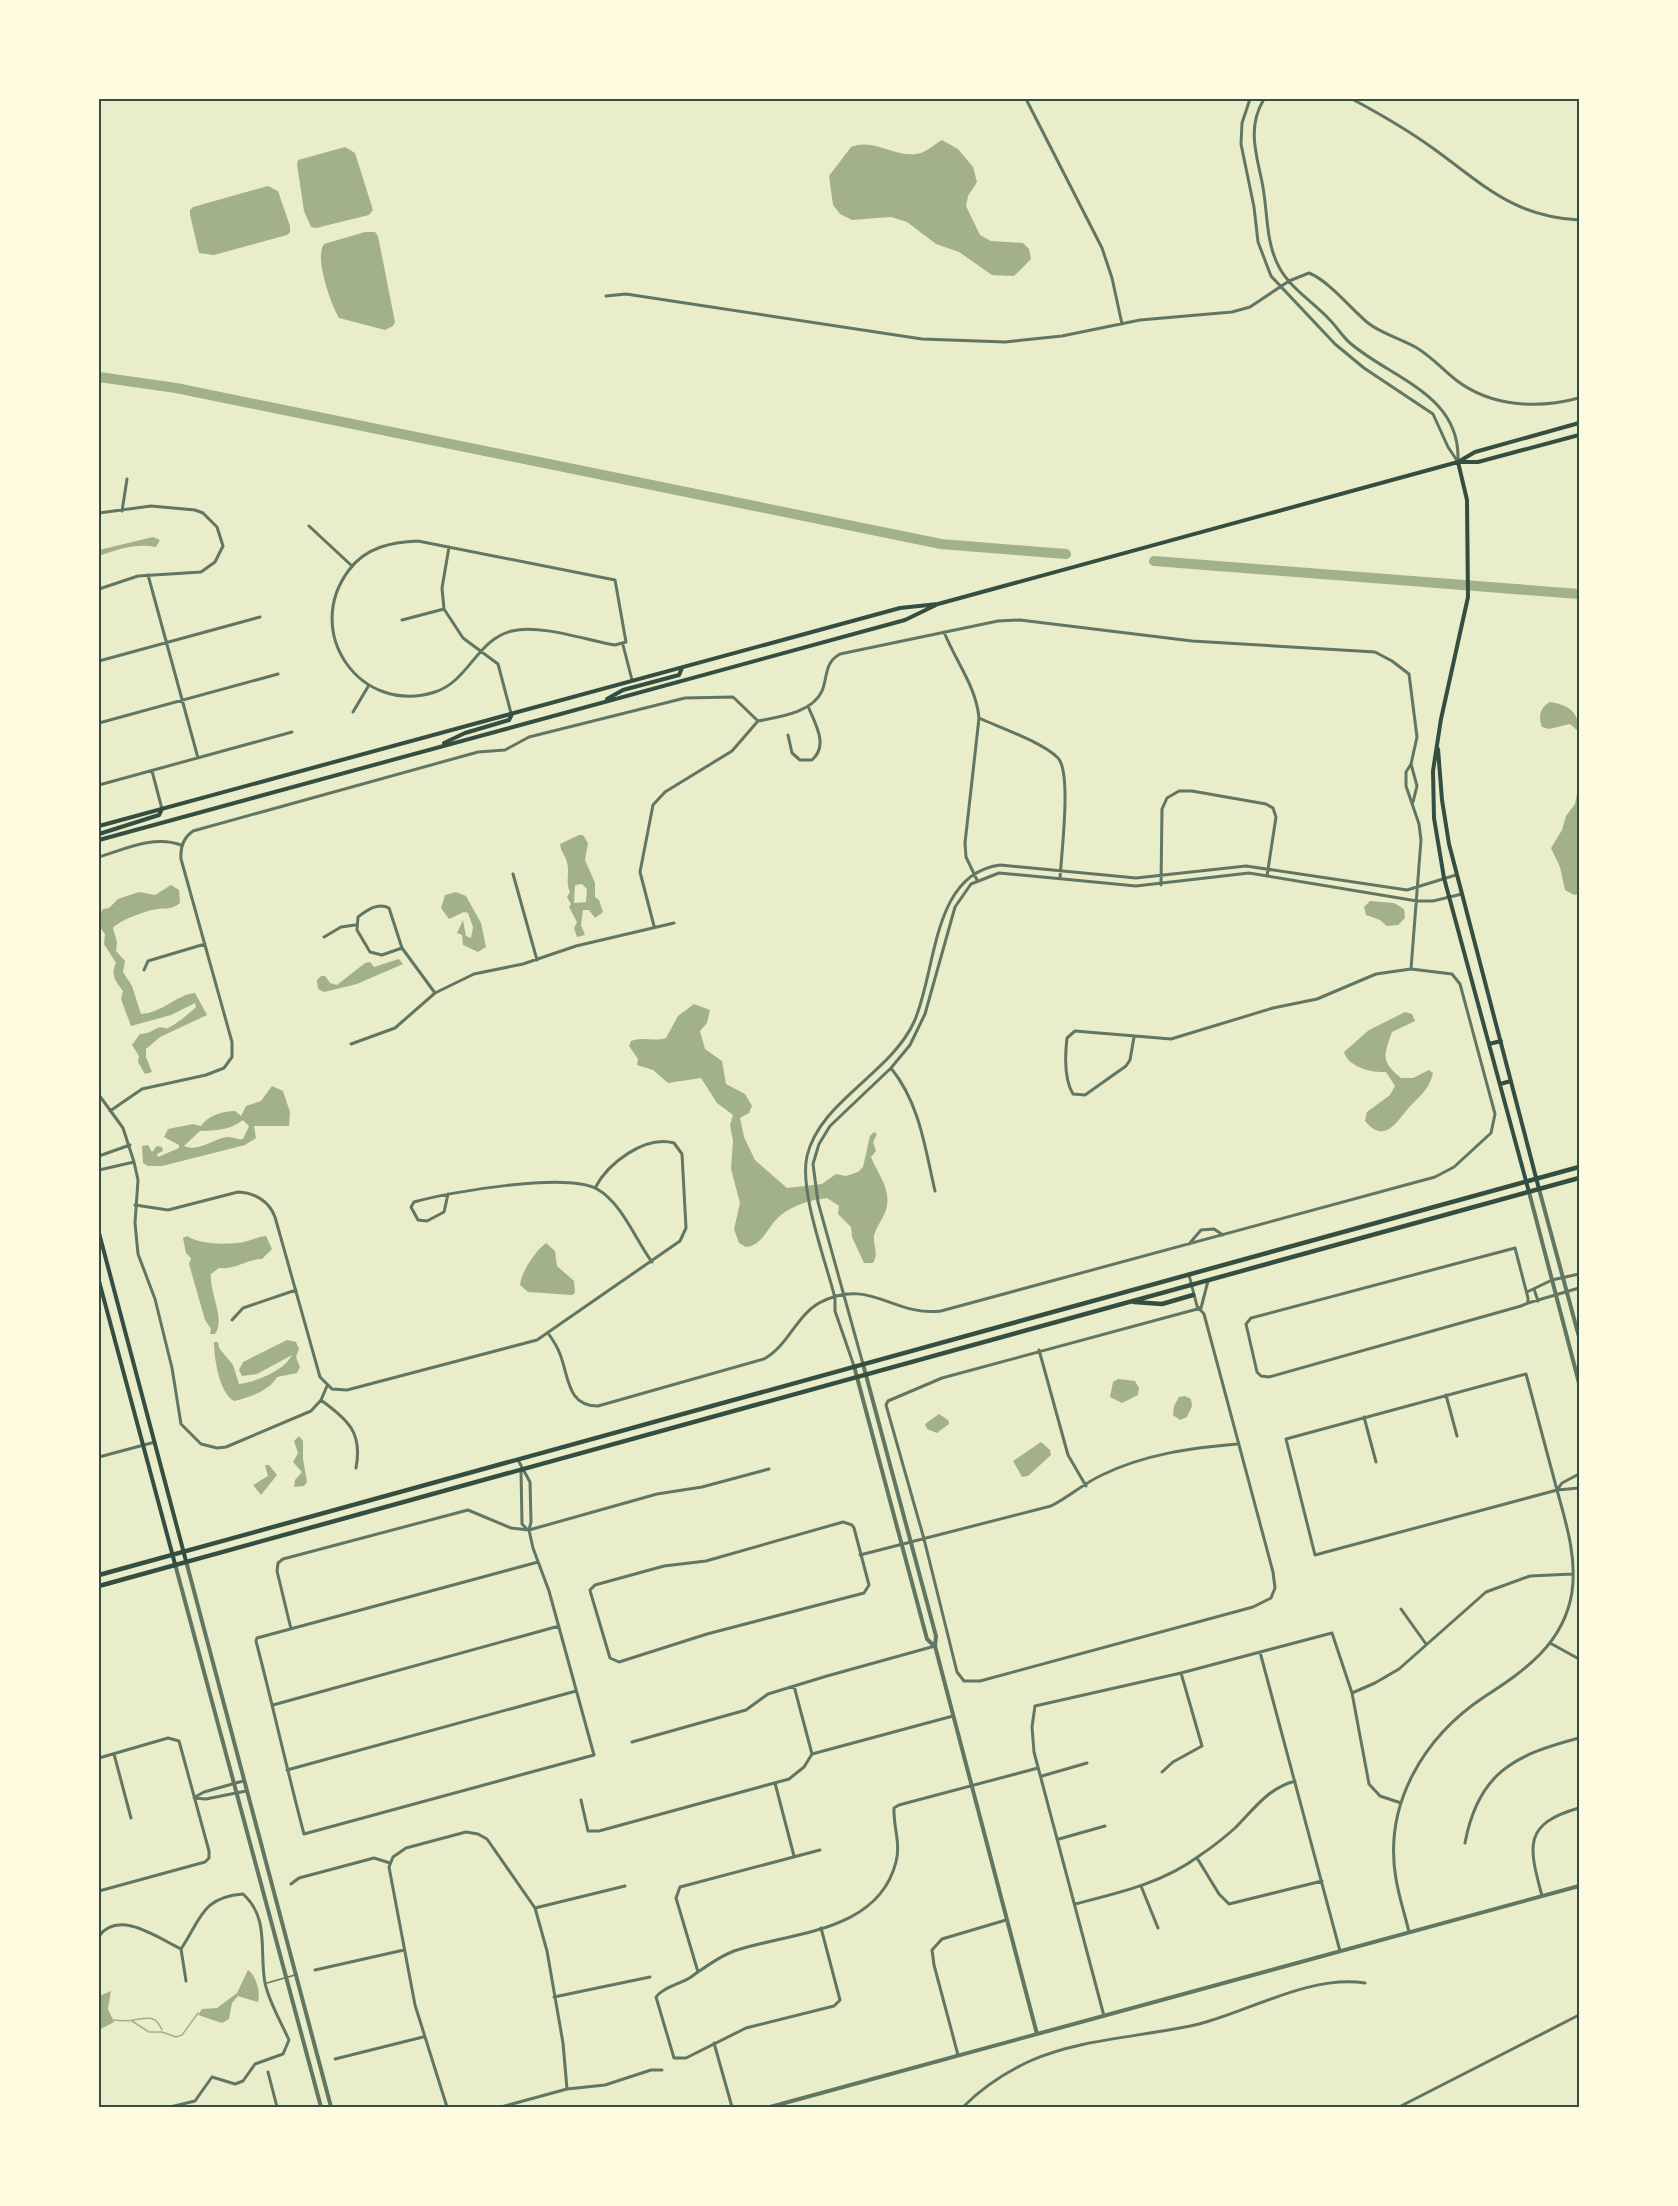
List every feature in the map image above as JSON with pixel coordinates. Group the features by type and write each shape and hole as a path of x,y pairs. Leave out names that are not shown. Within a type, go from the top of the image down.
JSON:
{"main road":[{"path":"99,826 900,608 938,604 1458,462 1475,452 1579,423"},
{"path":"1458,462 1478,462 1579,435"},
{"path":"1458,462 1467,500 1468,597 1432,771 1432,795 1436,836 1444,878 1529,1192"},
{"path":"99,840 905,620 938,604"},
{"path":"602,702 623,690 679,675 682,668"},
{"path":"435,748 465,733 509,720 512,714"},
{"path":"1438,743 1444,819 1456,875 1539,1189"},
{"path":"99,834 159,815 162,809"},
{"path":"1489,1044 1501,1041"},
{"path":"1500,1084 1511,1081"},
{"path":"99,1575 1579,1167"},
{"path":"99,1586 1579,1178"},
{"path":"99,1233 186,1562"},
{"path":"99,1281 176,1564"},
{"path":"1128,1302 1162,1304 1193,1295"}],"street":[{"path":"1026,99 1102,248 1112,278 1122,324"},
{"path":"1250,99 1242,123 1241,144 1254,207 1258,242 1270,276 1335,344 1364,368 1433,414 1448,447 1458,462"},
{"path":"1264,99 1253,126 1254,148 1265,197 1271,245 1279,267 1289,281 1350,343 1437,403 1449,418 1459,441 1458,462"},
{"path":"1352,99 1399,126 1484,188 1503,199 1547,216 1579,220"},
{"path":"606,296 626,294 910,337 969,342 1005,342 1062,336 1122,324 1232,312 1250,306 1301,275 1315,276 1370,325 1417,348 1457,381 1489,398 1543,405 1579,398"},
{"path":"122,512 127,479"},
{"path":"99,513 122,512 150,506 195,510 203,513 218,527 223,546 220,556 210,568 188,574 148,575 99,589"},
{"path":"309,526 351,566"},
{"path":"623,644 518,630 503,634 481,650 464,673 435,692 395,695 369,685 346,666 336,646 331,624 336,594 351,566 369,552 389,544 418,542 449,547 615,580 627,637 623,644 632,681"},
{"path":"449,547 442,588 444,609 463,638 498,664 512,714"},
{"path":"148,575 198,758"},
{"path":"402,620 444,609"},
{"path":"99,661 260,616"},
{"path":"654,926 640,872 653,805 665,792 732,751 758,721 808,706 821,694 832,659 846,652 998,621 1020,621 1192,641 1375,652 1392,661 1408,674 1409,695 1417,724 1411,764 1406,772 1406,786 1413,802 1421,840 1411,969"},
{"path":"944,632 965,671 977,702 979,718 965,843 966,857 977,880"},
{"path":"99,723 278,674"},
{"path":"353,712 369,685"},
{"path":"110,1111 142,1089 206,1075 224,1068 231,1057 232,1042 181,859 185,837 196,829 478,752 505,750 529,737 685,698 733,697 758,721"},
{"path":"788,735 792,753 800,760 812,760 818,755 821,742 808,706"},
{"path":"979,718 1047,750 1061,762 1065,780 1060,879"},
{"path":"99,785 292,732"},
{"path":"1411,764 1417,786 1413,802"},
{"path":"152,771 162,809"},
{"path":"1161,885 1162,809 1167,798 1184,791 1266,804 1273,808 1276,817 1267,876"},
{"path":"99,857 148,842 172,842 182,845"},
{"path":"935,1646 927,1639 854,1366 835,1310 835,1298 810,1204 806,1182 806,1159 818,1130 895,1053 913,1024 949,902 956,888 974,874 1000,865 1129,878 1236,865 1269,868 1407,890 1456,875"},
{"path":"1037,2034 970,1786 935,1646 936,1636 818,1202 813,1164 825,1135 843,1113 891,1068 918,1030 932,993 956,907 965,891 977,880 1007,873 1136,886 1161,885 1239,873 1417,901 1433,902 1462,894"},
{"path":"513,874 537,960"},
{"path":"402,948 382,955 374,954 359,936 356,925 358,917 373,907 387,907 391,910 402,948 435,993"},
{"path":"351,1044 395,1028 435,993 474,974 537,960 576,946 654,926 674,923"},
{"path":"324,937 340,927 356,925"},
{"path":"144,970 148,961 205,944"},
{"path":"548,1333 560,1353 573,1394 586,1405 598,1406 764,1359 783,1346 816,1305 835,1298 862,1292 925,1313 941,1311 1435,1177 1454,1167 1491,1133 1495,1114 1460,984 1452,974 1411,969 1360,979 1317,999 1273,1008 1171,1039 1080,1030 1072,1032 1067,1038 1066,1054 1069,1085 1073,1094 1086,1095 1126,1066 1130,1060 1134,1037"},
{"path":"891,1068 905,1086 921,1128 935,1191"},
{"path":"99,1095 123,1128 130,1145 138,1180 135,1205 138,1254 155,1299 172,1368 181,1424 190,1436 201,1444 226,1447 311,1411 321,1400 327,1386"},
{"path":"135,1205 168,1210 238,1192 261,1199 275,1217 317,1370 327,1386 337,1390 367,1386 530,1342 548,1333 680,1242 686,1228 682,1154 678,1146 665,1142 634,1151 608,1169 595,1188"},
{"path":"99,1156 130,1145"},
{"path":"99,1170 134,1162"},
{"path":"448,1194 444,1212 423,1222 418,1220 412,1203 448,1194 498,1186 575,1184 595,1188 608,1197 652,1262"},
{"path":"1539,1189 1579,1337"},
{"path":"1529,1192 1579,1383"},
{"path":"1189,1244 1197,1232 1205,1229 1214,1228 1223,1235"},
{"path":"1528,1303 1515,1248 1251,1318 1247,1320 1246,1328 1259,1374 1269,1377 1278,1373 1521,1306 1579,1288"},
{"path":"1527,1292 1552,1280 1579,1274"},
{"path":"1189,1275 1193,1295 1201,1308 1273,1572 1275,1588 1271,1598 1253,1607 1036,1666 980,1681 964,1681 957,1672 924,1539 886,1405 888,1401 942,1378 1201,1308"},
{"path":"1201,1308 1209,1280"},
{"path":"1534,1289 1538,1301"},
{"path":"232,1320 243,1308 296,1290"},
{"path":"99,1335 99,1346"},
{"path":"1039,1350 1068,1455 1086,1486"},
{"path":"1409,1932 1394,1861 1401,1803 1420,1760 1443,1729 1462,1712 1518,1675 1550,1643 1569,1602 1572,1574 1571,1541 1557,1490 1526,1374 1286,1439 1315,1555 1557,1490 1579,1488"},
{"path":"1446,1395 1457,1437"},
{"path":"321,1400 352,1427 357,1439 356,1468"},
{"path":"1364,1417 1376,1462"},
{"path":"99,1457 154,1442"},
{"path":"860,1555 1050,1506 1101,1475 1157,1454 1238,1444"},
{"path":"518,1460 521,1470 522,1524 529,1530"},
{"path":"291,1629 277,1571 278,1563 283,1559 468,1510 511,1528 529,1530 657,1494 702,1487 769,1469"},
{"path":"521,1470 530,1482 529,1530 559,1626 594,1755 304,1834 256,1640 538,1562"},
{"path":"1557,1490 1562,1483 1579,1474"},
{"path":"843,1522 854,1528 860,1555 869,1585 864,1593 707,1634 619,1662 610,1658 591,1594 593,1587 664,1566 706,1561 843,1522"},
{"path":"186,1562 331,2107"},
{"path":"176,1564 321,2107"},
{"path":"1352,1693 1399,1669 1486,1592 1530,1576 1572,1574"},
{"path":"1401,1609 1426,1644"},
{"path":"273,1705 559,1626"},
{"path":"1104,2016 1033,1743 1035,1706 1181,1673 1332,1633 1352,1693 1369,1784 1380,1796 1401,1803"},
{"path":"1550,1643 1579,1659"},
{"path":"632,1742 746,1710 768,1694 935,1646"},
{"path":"1260,1652 1340,1951"},
{"path":"1162,1772 1173,1762 1202,1746 1181,1673"},
{"path":"794,1686 812,1754"},
{"path":"287,1770 576,1691"},
{"path":"580,1800 588,1831 599,1831 775,1782 796,1773 812,1754 953,1716"},
{"path":"99,1758 174,1738 179,1741 209,1851 209,1858 205,1862 99,1891"},
{"path":"1465,1843 1470,1815 1497,1774 1531,1752 1579,1738"},
{"path":"114,1754 131,1818"},
{"path":"1042,1776 1087,1763"},
{"path":"821,1928 840,2000 834,2006 746,2028 686,2058 674,2058 656,1997 661,1990 674,1988 734,1951 821,1928 860,1913 884,1889 897,1860 898,1831 894,1808 1039,1767"},
{"path":"194,1798 204,1792 243,1781"},
{"path":"1076,1904 1141,1886 1197,1858 1234,1829 1266,1795 1278,1786 1295,1781"},
{"path":"775,1782 794,1856"},
{"path":"194,1798 206,1799 246,1791"},
{"path":"1542,1896 1533,1861 1533,1838 1547,1820 1579,1808"},
{"path":"1059,1839 1105,1826"},
{"path":"447,2107 423,2037 389,1872 390,1863 396,1854 406,1848 466,1832 478,1834 487,1839 535,1908 547,1951 563,2043 567,2089"},
{"path":"698,1972 676,1898 680,1887 819,1850"},
{"path":"291,1884 299,1878 374,1858 390,1863"},
{"path":"1197,1858 1219,1894 1229,1904 1322,1881"},
{"path":"535,1908 625,1886"},
{"path":"1141,1886 1158,1928"},
{"path":"770,2107 1579,1886"},
{"path":"170,2107 195,2101 212,2078 235,2084 243,2080 255,2064 282,2054 289,2040 266,1983 265,1944 254,1904 243,1894 225,1895 212,1901 181,1949 186,1981"},
{"path":"958,2056 932,1950 942,1939 1006,1920"},
{"path":"99,1936 107,1928 125,1923 181,1949"},
{"path":"315,1970 404,1950"},
{"path":"554,1997 650,1977"},
{"path":"963,2107 985,2085 1030,2061 1063,2049 1198,2024 1309,1988 1348,1981 1365,1983"},
{"path":"1399,2107 1579,2015"},
{"path":"335,2060 423,2037"},
{"path":"714,2043 732,2107"},
{"path":"501,2107 567,2089 605,2085 651,2070 662,2070"},
{"path":"268,2072 278,2107"}],"lane":[{"path":"266,1983 295,1975"}],"shaded area":[{"path":"942,140 958,149 973,167 977,182 968,196 966,206 980,235 991,241 1023,243 1029,249 1031,259 1014,276 992,275 959,252 936,244 907,222 891,217 852,220 840,214 833,205 829,176 851,147 878,146 903,154 912,154 924,152"},
{"path":"345,147 355,153 373,210 369,215 316,228 311,227 304,211 298,160"},
{"path":"268,186 278,191 290,226 290,232 287,235 214,255 199,253 190,215 193,207"},
{"path":"365,232 375,232 378,236 395,322 393,326 385,330 339,318 322,270 321,251 324,244"},
{"path":"153,537 160,540 156,547 128,547 99,556 99,550"},
{"path":"1550,702 1563,705 1572,711 1579,725 1579,732 1570,724 1549,729 1542,727 1541,713"},
{"path":"1579,783 1577,853 1579,894 1574,895 1565,890 1560,867 1551,848 1562,830 1566,816 1575,804"},
{"path":"583,835 588,843 585,860 595,883 595,897 599,900 603,912 595,918 589,910 583,910 581,925 585,935 577,937 574,928 577,922 569,907 571,904 567,897 570,892 568,866 560,844","holes":["582,884 587,889 586,902 574,903 575,885"]},
{"path":"171,885 179,890 180,903 173,907 142,913 116,925 113,928 117,942 116,951 125,961 123,972 132,986 141,1014 156,1011 188,994 195,993 207,1015 160,1037 146,1049 146,1057 152,1072 145,1074 138,1062 139,1056 132,1045 140,1034 159,1027 168,1028 174,1025 196,1007 195,1003 171,1015 131,1026 121,999 123,991 114,975 116,963 104,944 105,934 99,919 103,909 109,908 118,899 139,892 155,895"},
{"path":"456,892 466,896 481,923 486,947 478,952 463,945 462,935 457,933 463,920 466,936 471,938 473,927 468,913 464,912 449,919 441,908 445,895"},
{"path":"1370,901 1394,903 1404,909 1405,918 1398,925 1387,926 1380,920 1366,915 1364,907"},
{"path":"399,959 403,964 357,984 324,992 318,989 317,980 321,976 325,976 330,983 337,985 365,963 370,962 374,967"},
{"path":"694,1004 710,1010 707,1023 700,1031 705,1049 722,1061 726,1084 745,1094 752,1106 749,1113 740,1118 744,1137 755,1160 787,1188 822,1184 836,1174 846,1176 858,1172 863,1167 870,1136 874,1132 877,1134 873,1142 876,1151 871,1157 886,1189 887,1202 885,1213 874,1236 876,1253 873,1263 864,1263 852,1237 851,1227 838,1214 839,1206 827,1198 802,1204 786,1211 757,1243 746,1247 739,1243 734,1229 740,1203 731,1169 733,1141 730,1125 733,1115 717,1103 701,1078 668,1083 653,1070 637,1065 638,1059 629,1046 631,1041 635,1040 666,1038 678,1016"},
{"path":"1405,1012 1412,1014 1415,1021 1392,1032 1386,1052 1387,1062 1401,1078 1413,1078 1429,1070 1433,1073 1426,1090 1397,1122 1388,1129 1377,1131 1365,1121 1367,1112 1390,1095 1395,1086 1386,1072 1361,1068 1350,1062 1344,1052 1369,1030"},
{"path":"272,1086 283,1091 290,1112 289,1126 254,1126 256,1138 245,1145 162,1166 148,1166 143,1163 142,1146 148,1145 152,1152 157,1146 162,1147 163,1151 157,1154 158,1157 179,1148 179,1145 164,1137 168,1129 193,1124 201,1126 211,1117 225,1112 235,1111 241,1116 246,1106 261,1101","holes":["243,1120 249,1126 243,1139 228,1137 196,1148 184,1146 200,1131 227,1128"]},
{"path":"187,1236 199,1241 219,1244 242,1242 266,1236 272,1249 262,1259 219,1268 211,1274 219,1321 215,1334 210,1334 211,1329 205,1320 189,1264 191,1258 186,1253 183,1238"},
{"path":"546,1243 555,1251 557,1266 574,1281 575,1293 572,1295 528,1292 520,1285 529,1262"},
{"path":"287,1340 296,1342 299,1349 296,1357 300,1367 297,1373 277,1377 264,1390 246,1398 234,1401 229,1397 218,1374 214,1342 218,1342 219,1348 233,1365 239,1384 261,1378 283,1366 292,1355 257,1374 242,1376 239,1370 243,1362"},
{"path":"1118,1379 1135,1381 1139,1388 1138,1395 1122,1403 1110,1397 1113,1382"},
{"path":"1185,1396 1191,1399 1192,1406 1187,1417 1180,1420 1173,1415 1174,1406 1179,1397"},
{"path":"939,1414 948,1420 949,1424 937,1433 927,1429 925,1424"},
{"path":"299,1436 303,1441 307,1482 304,1486 294,1487 295,1480 302,1472 293,1462 298,1453 294,1441"},
{"path":"1041,1442 1050,1450 1051,1455 1028,1476 1022,1477 1013,1461"},
{"path":"265,1465 269,1465 277,1475 261,1495 253,1485 268,1476"},
{"path":"248,1970 257,1984 258,2002 238,1996 232,2003 229,2019 222,2023 198,2015 202,2009 217,2008 237,1993"},
{"path":"111,1991 108,2009 114,2022 99,2030 99,1996"}],"waterway":[{"path":"99,377 176,388 941,544 1066,554"},
{"path":"1154,561 1579,594"},
{"path":"132,2021 149,2032 162,2032 176,2037 182,2035 198,2013"},
{"path":"113,2020 129,2021 151,2018 157,2021 162,2030"}]}
